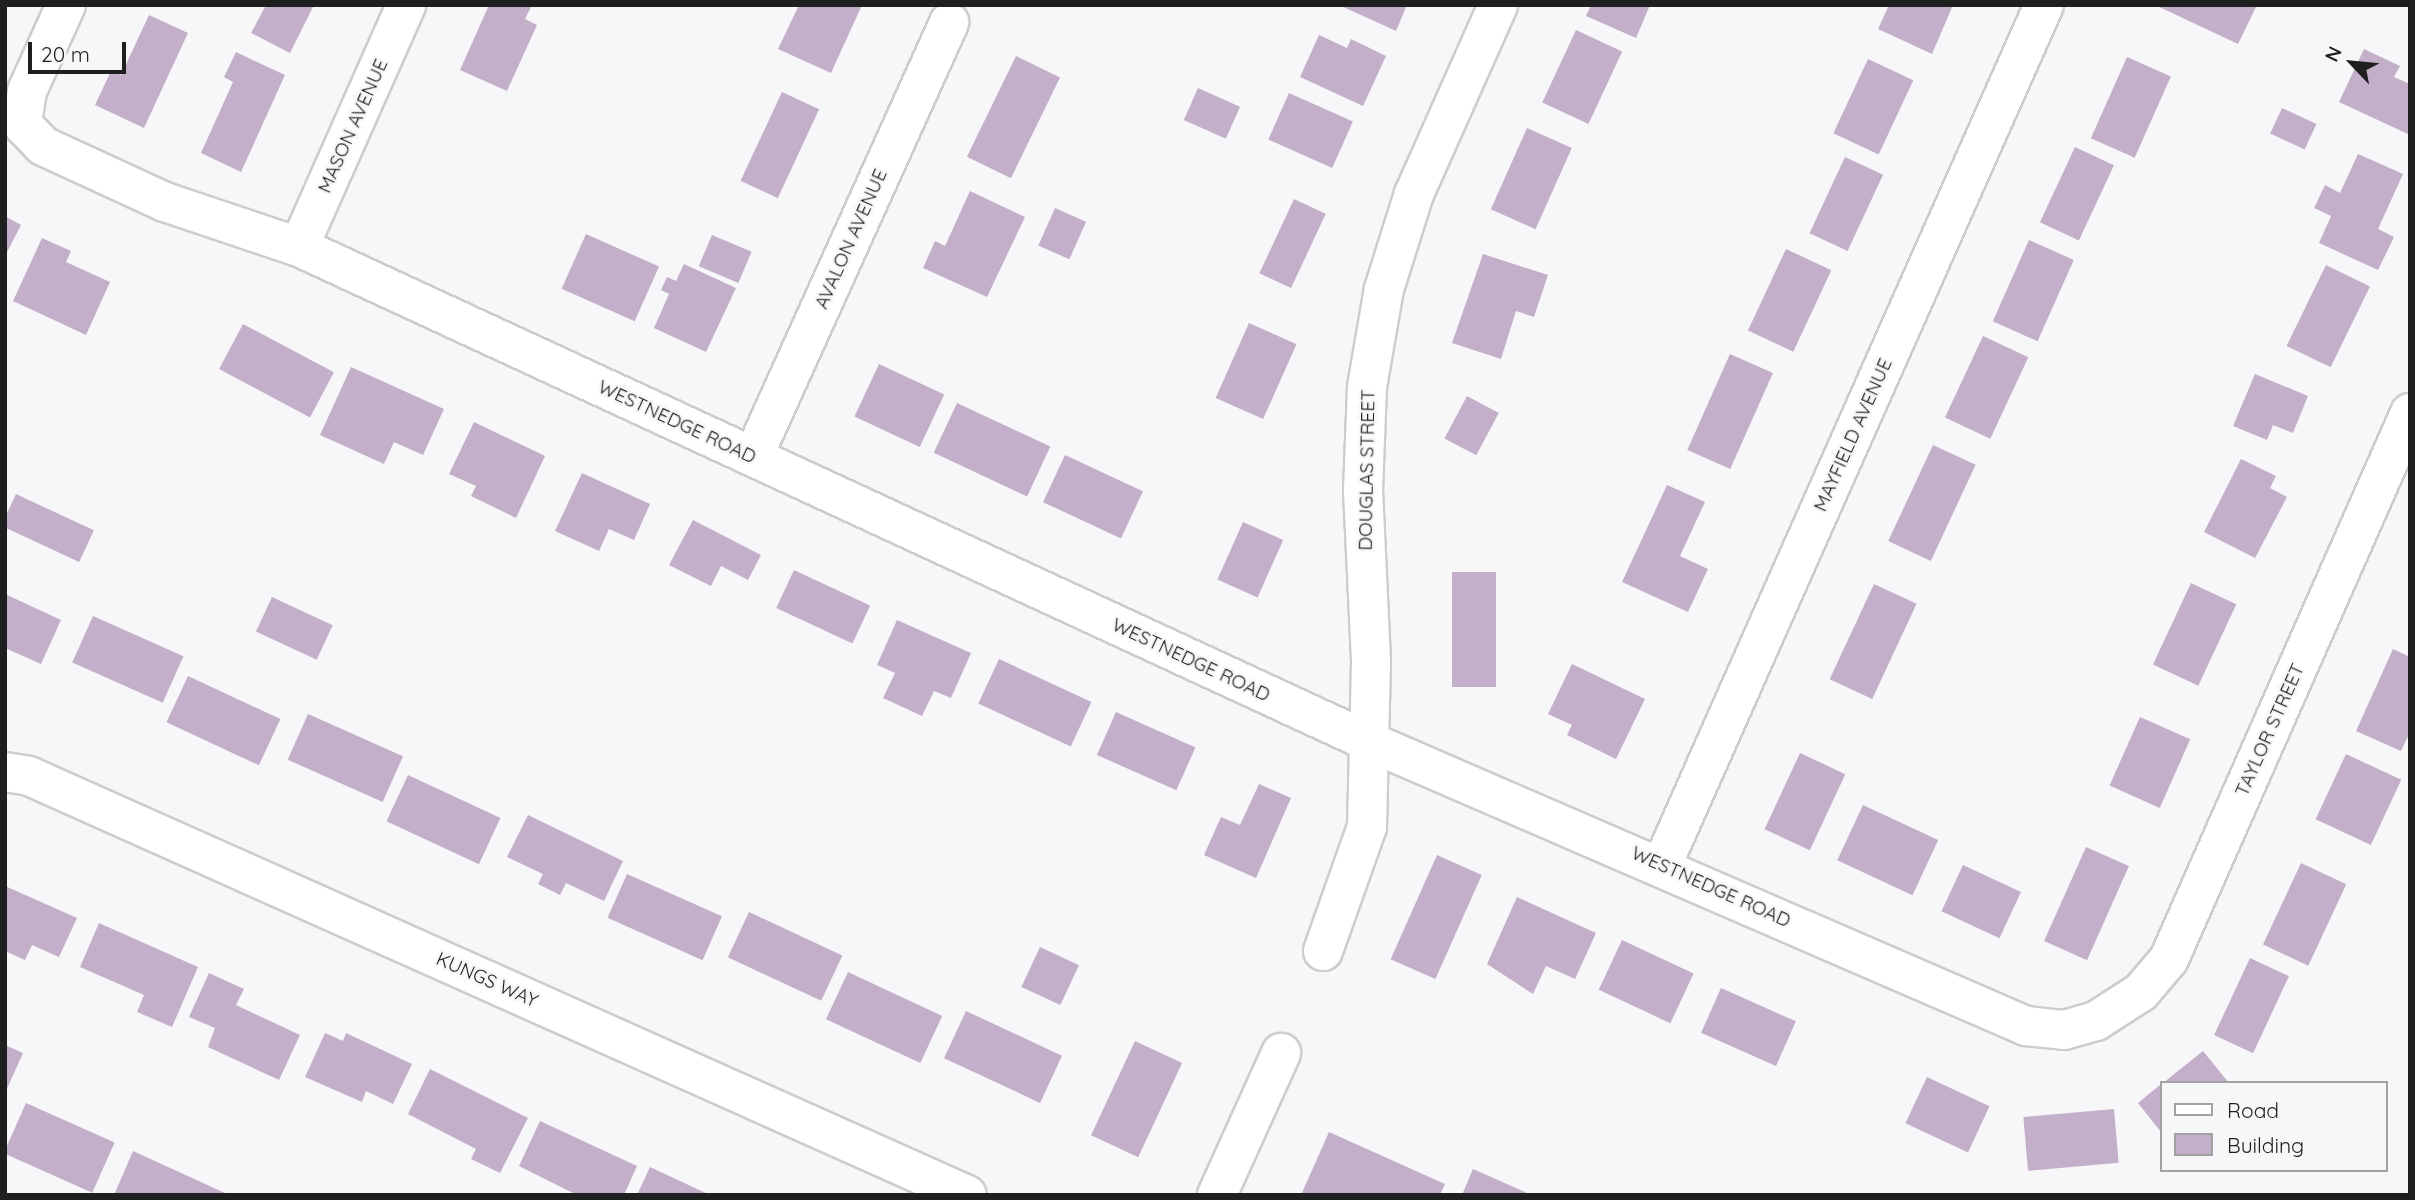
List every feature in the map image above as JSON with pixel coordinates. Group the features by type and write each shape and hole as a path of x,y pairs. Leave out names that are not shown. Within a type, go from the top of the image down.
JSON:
{"street":[{"name":"WESTNEDGE ROAD","path":"66,5 27,91 23,124 43,146 165,202 299,247 1370,742 1662,865 2026,1027 2064,1030 2096,1021"},
{"name":"MASON AVENUE","path":"299,247 406,5"},
{"name":"DOUGLAS STREET","path":"1323,951 1367,827 1370,742 1363,491 1367,387 1384,289 1414,194 1498,5"},
{"name":"MAYFIELD AVENUE","path":"1662,865 2043,5"},
{"name":"AVALON AVENUE","path":"753,457 950,22"},
{"name":"TAYLOR STREET","path":"2096,1021 2141,992 2169,959 2410,413"},
{"name":"KUNGS WAY","path":"5,772 29,776 967,1195"},
{"path":"1217,1195 1281,1053"}],"building":[{"path":"266,5 314,5 290,53 251,33"},
{"path":"489,5 532,5 525,19 537,25 507,91 460,70"},
{"path":"799,5 862,5 831,73 778,49"},
{"path":"1339,5 1407,5 1396,31"},
{"path":"1591,5 1650,5 1636,38 1586,16"},
{"path":"1889,5 1953,5 1932,54 1878,29"},
{"path":"2155,5 2257,5 2238,44"},
{"path":"149,15 188,33 144,128 95,105 111,71 121,75"},
{"path":"1576,30 1622,52 1588,124 1542,103"},
{"path":"1319,35 1347,48 1351,39 1386,56 1363,106 1300,77"},
{"path":"2364,49 2400,66 2394,77 2410,84 2410,135 2339,102"},
{"path":"236,52 285,75 241,172 201,153 233,82 224,77"},
{"path":"1016,56 1060,77 1011,178 967,157"},
{"path":"2127,57 2171,77 2135,158 2091,138"},
{"path":"1868,59 1913,80 1879,154 1833,133"},
{"path":"1198,88 1240,107 1226,139 1184,120"},
{"path":"782,92 819,109 778,198 741,181"},
{"path":"1289,93 1353,121 1332,168 1268,140"},
{"path":"2282,108 2316,124 2305,149 2270,133"},
{"path":"1527,128 1572,148 1536,229 1491,209"},
{"path":"2075,147 2114,165 2079,240 2040,222"},
{"path":"2358,154 2403,174 2378,229 2394,237 2378,270 2319,243 2331,216 2314,208 2325,185 2340,193"},
{"path":"1845,157 1883,175 1848,251 1810,233"},
{"path":"970,191 1025,217 987,297 923,268 935,241 945,246"},
{"path":"1294,199 1326,214 1291,288 1259,273"},
{"path":"1055,208 1086,222 1069,259 1038,245"},
{"path":"5,216 21,225 5,256"},
{"path":"586,234 659,267 635,321 562,289"},
{"path":"712,235 752,252 738,283 699,266"},
{"path":"42,238 71,251 66,262 110,282 86,335 13,301"},
{"path":"2029,240 2074,260 2038,341 1993,321"},
{"path":"1786,249 1831,270 1793,352 1748,331"},
{"path":"1483,254 1548,275 1534,317 1516,311 1501,359 1452,343"},
{"path":"684,264 736,288 706,352 654,328 669,294 661,290 667,277 676,281"},
{"path":"2326,265 2370,286 2331,367 2287,346"},
{"path":"1249,323 1297,344 1263,419 1216,398"},
{"path":"243,324 334,372 310,417 219,369"},
{"path":"1983,336 2028,357 1990,439 1945,418"},
{"path":"1730,354 1773,373 1730,469 1687,450"},
{"path":"879,364 944,394 920,447 854,417"},
{"path":"351,367 444,409 423,455 394,442 384,464 320,435"},
{"path":"2255,374 2308,396 2293,433 2273,425 2267,440 2233,426"},
{"path":"1467,396 1499,413 1476,455 1444,438"},
{"path":"957,403 1050,447 1027,496 934,453"},
{"path":"474,422 545,456 516,518 471,496 476,486 449,474"},
{"path":"1933,445 1976,465 1931,561 1888,541"},
{"path":"1065,455 1143,491 1121,538 1043,502"},
{"path":"2241,459 2276,476 2270,488 2287,497 2255,558 2204,532"},
{"path":"582,473 650,504 634,540 609,529 599,551 555,531"},
{"path":"1667,485 1705,502 1680,556 1708,569 1688,612 1622,582"},
{"path":"16,494 94,530 79,562 5,527 5,518"},
{"path":"693,520 761,555 748,580 721,566 711,586 669,565"},
{"path":"1243,522 1283,540 1258,597 1217,580"},
{"path":"794,570 870,605 852,644 776,608"},
{"path":"1452,572 1496,572 1496,687 1452,687"},
{"path":"2191,583 2236,604 2198,686 2153,665"},
{"path":"1874,584 1917,604 1872,699 1830,679"},
{"path":"5,594 61,620 41,664 5,648"},
{"path":"272,597 333,625 317,660 256,631"},
{"path":"93,616 183,656 163,703 72,663"},
{"path":"897,620 971,653 951,698 934,691 922,716 883,698 895,673 877,665"},
{"path":"2393,649 2410,657 2410,732 2401,751 2356,731"},
{"path":"999,659 1091,702 1071,747 978,703"},
{"path":"1572,664 1645,699 1616,759 1567,735 1572,725 1548,714"},
{"path":"188,676 280,719 259,765 166,722"},
{"path":"1116,712 1195,747 1176,790 1097,755"},
{"path":"308,714 403,756 383,802 288,760"},
{"path":"2140,717 2190,739 2160,808 2109,786"},
{"path":"1800,753 1845,774 1810,850 1765,829"},
{"path":"2346,754 2401,780 2371,845 2316,819"},
{"path":"408,775 500,818 479,864 386,821"},
{"path":"1259,784 1291,798 1256,878 1204,855 1221,817 1240,825"},
{"path":"1863,805 1938,840 1912,895 1837,860"},
{"path":"528,815 623,861 604,901 566,883 560,895 538,884 543,874 507,857"},
{"path":"2086,847 2129,866 2087,960 2044,941"},
{"path":"1437,855 1482,875 1435,979 1391,959"},
{"path":"2301,863 2346,884 2308,966 2263,945"},
{"path":"1963,865 2021,892 1999,938 1941,911"},
{"path":"627,874 722,916 702,960 607,918"},
{"path":"5,886 77,918 59,957 32,945 25,960 5,951"},
{"path":"1517,897 1596,933 1575,979 1546,966 1533,994 1487,964"},
{"path":"749,912 842,956 821,1001 728,957"},
{"path":"99,923 198,967 172,1027 137,1012 144,995 80,967"},
{"path":"1622,940 1694,973 1670,1023 1599,990"},
{"path":"1040,947 1079,965 1060,1005 1021,987"},
{"path":"2250,958 2289,976 2253,1053 2214,1035"},
{"path":"848,972 942,1016 920,1063 826,1019"},
{"path":"209,973 244,989 236,1005 300,1035 279,1080 208,1047 215,1028 189,1017"},
{"path":"1721,988 1796,1021 1776,1066 1701,1033"},
{"path":"966,1011 1062,1056 1040,1103 944,1058"},
{"path":"325,1033 343,1041 346,1033 412,1064 393,1104 366,1091 362,1102 305,1077"},
{"path":"1135,1041 1182,1063 1138,1157 1091,1135"},
{"path":"5,1045 23,1053 5,1093"},
{"path":"2203,1051 2227,1081 2166,1081"},
{"path":"430,1069 528,1118 500,1173 471,1159 476,1149 408,1114"},
{"path":"1927,1077 1990,1106 1968,1152 1905,1123"},
{"path":"2160,1085 2160,1131 2138,1103"},
{"path":"26,1103 115,1142 92,1193 5,1154"},
{"path":"2114,1109 2119,1163 2028,1171 2023,1117"},
{"path":"540,1121 637,1166 624,1195 577,1195 519,1166"},
{"path":"1329,1132 1445,1184 1440,1195 1301,1195"},
{"path":"133,1151 225,1193 114,1195"},
{"path":"650,1167 710,1195 637,1195"},
{"path":"1473,1169 1527,1193 1462,1195"}]}
